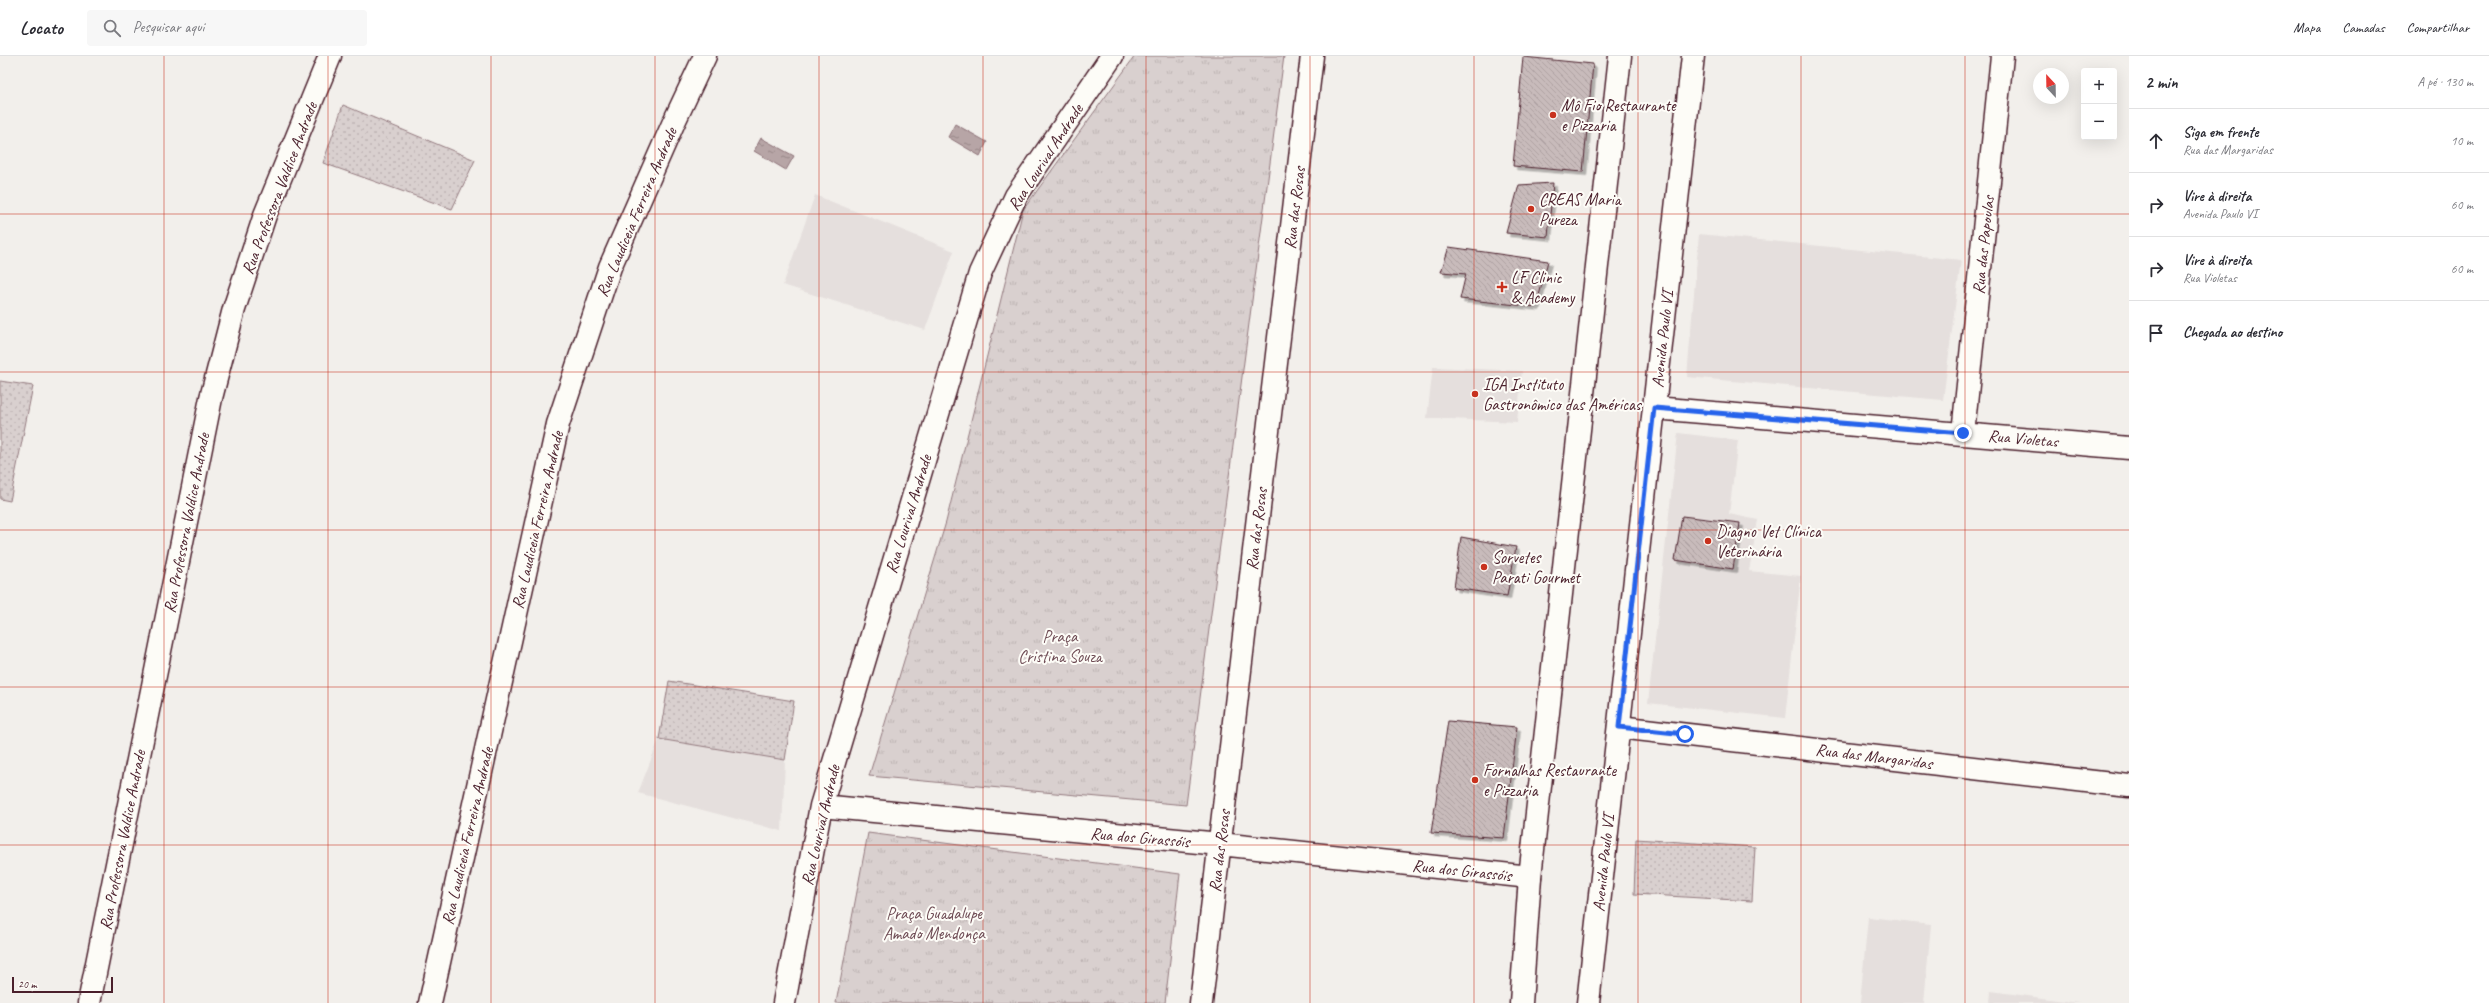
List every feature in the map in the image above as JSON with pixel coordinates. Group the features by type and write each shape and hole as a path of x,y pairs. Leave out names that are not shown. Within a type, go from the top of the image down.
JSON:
{"street":[{"name":"Rua Professora Valdice Andrade","path":"89,1003 211,398 234,309 265,215 330,56"},
{"name":"Rua Laudiceia Ferreira Andrade","path":"430,1003 558,424 610,267 673,124 706,56"},
{"name":"Rua Lourival Andrade","path":"784,1003 821,806 980,273 1016,196 1112,56"},
{"name":"Rua das Rosas","path":"1201,1003 1312,56"},
{"path":"1521,1003 1530,877 1620,56"},
{"name":"Avenida Paulo VI","path":"1588,1003 1693,56"},
{"name":"Rua das Papoulas","path":"1963,433 2002,56"},
{"name":"Rua Violetas","path":"1654,408 2129,448"},
{"name":"Rua das Margaridas","path":"1619,727 2129,786"},
{"name":"Rua dos Girassóis","path":"821,806 1220,844 1530,877"}],"shaded area":[{"path":"815,195 954,251 925,330 783,285"},
{"path":"1699,234 1961,260 1943,400 1687,377"},
{"name":"IGA Instituto Gastronômico das Américas","path":"1433,367 1522,371 1517,422 1427,418"},
{"path":"1678,433 1738,440 1729,514 1758,520 1749,571 1801,576 1785,718 1648,703"},
{"path":"659,739 785,760 782,831 638,793"},
{"path":"1868,917 1931,924 1924,1003 1860,1003"},
{"path":"1991,991 2079,1003 1990,1003"}],"green space":[{"name":"Praça Cristina Souza","path":"1135,56 1284,56 1186,805 869,776 946,522 1023,210"},
{"path":"343,105 475,160 452,209 323,163"},
{"path":"0,381 33,386 10,501 0,499"},
{"path":"669,681 794,701 785,760 659,739"},
{"name":"Praça Guadalupe Amado Mendonça","path":"868,833 1180,874 1165,1003 836,1003"},
{"path":"1636,839 1755,847 1752,901 1634,894"}],"water":[{"path":"955,124 987,142 980,156 948,137"},
{"path":"761,138 794,156 786,170 754,151"}],"building":[{"name":"Mô Fio Restaurante e Pizzaria","path":"1523,57 1593,64 1583,172 1513,166"},
{"name":"CREAS Maria Pureza","path":"1553,183 1548,237 1506,233 1519,185"},
{"name":"LF Clinic & Academy","path":"1449,247 1548,261 1536,307 1460,299 1466,274 1441,272"},
{"name":"Diagno Vet Clínica Veterinária","path":"1682,516 1740,523 1733,569 1675,560"},
{"name":"Sorvetes Parati Gourmet","path":"1461,537 1516,547 1507,596 1454,588"},
{"name":"Fornalhas Restaurante e Pizzaria","path":"1448,721 1517,727 1504,838 1431,833"}],"place":[{"name":"Mô Fio Restaurante e Pizzaria","path":"1553,115"},
{"name":"CREAS Maria Pureza","path":"1531,209"},
{"name":"LF Clinic & Academy","path":"1502,287"},
{"name":"IGA Instituto Gastronômico das Américas","path":"1475,394"},
{"name":"Diagno Vet Clínica Veterinária","path":"1708,541"},
{"name":"Sorvetes Parati Gourmet","path":"1484,567"},
{"name":"Fornalhas Restaurante e Pizzaria","path":"1475,780"}],"route":[{"path":"1685,734 1619,727 1654,408 1963,433"}]}
